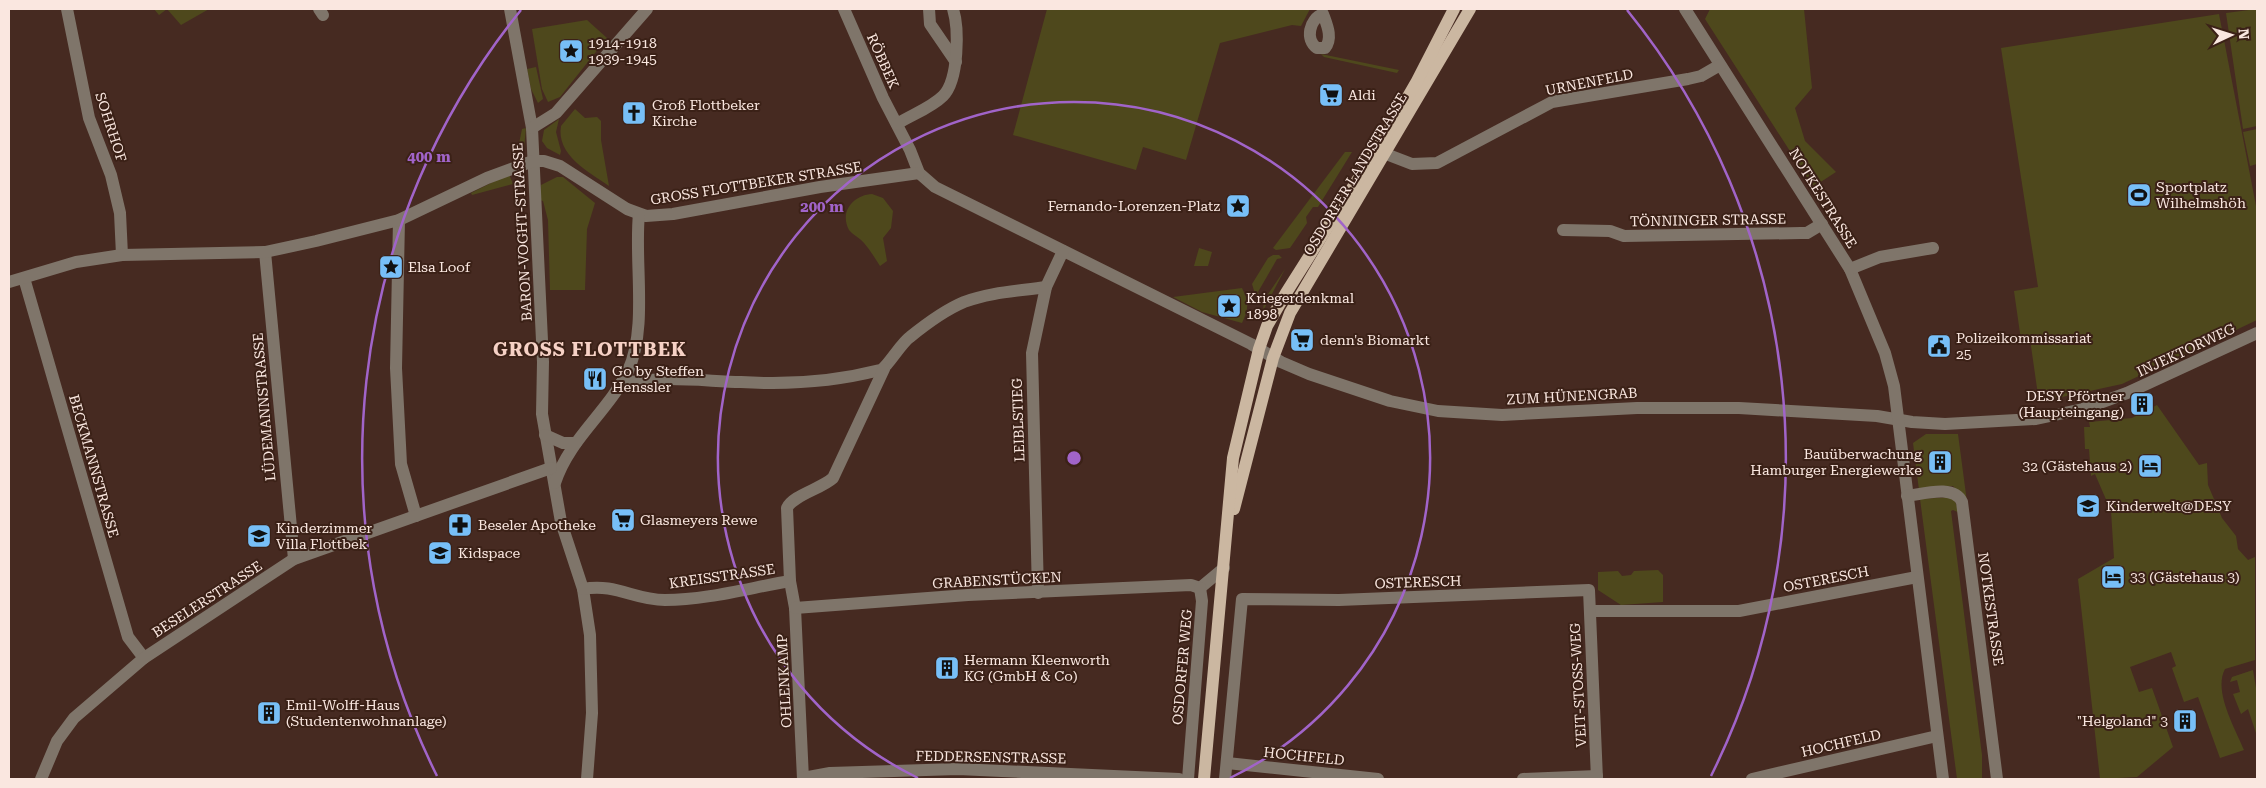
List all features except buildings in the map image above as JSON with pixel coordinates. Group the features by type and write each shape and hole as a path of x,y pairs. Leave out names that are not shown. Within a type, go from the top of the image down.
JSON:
{"main road":[{"name":"OSDORFER LANDSTRASSE","path":"1259,348 1267,326 1286,293 1417,82 1454,9"},
{"name":"OSDORFER LANDSTRASSE","path":"1273,358 1301,291 1386,154 1470,9"},
{"path":"1204,779 1228,528 1231,474 1237,436 1259,348"},
{"path":"1228,528 1244,476 1273,358"}],"street":[{"name":"SOHRHOF","path":"67,9 88,118 111,175 120,213 122,255"},
{"name":"BARON-VOGHT-STRASSE","path":"510,9 532,128 543,362 541,408 561,522 583,589 590,635 593,687 587,779"},
{"path":"532,128 556,113 647,9"},
{"name":"RÖBBEK","path":"844,9 883,98 919,173"},
{"path":"930,9 930,24 956,62"},
{"path":"897,124 944,95 950,84 956,62 953,9"},
{"name":"NOTKESTRASSE","path":"1687,10 1850,269 1885,353 1894,386 1943,779"},
{"name":"URNENFELD","path":"1386,154 1412,164 1437,163 1552,102 1688,79 1701,76 1720,65"},
{"path":"9,282 76,262 122,255 265,252 399,220 488,178 533,160"},
{"name":"GROSS FLOTTBEKER STRASSE","path":"533,160 550,162 568,170 620,204 639,214 665,215 820,187 919,173"},
{"path":"919,173 935,187 1259,348"},
{"path":"554,486 562,465 620,384 631,360 638,321 639,214"},
{"path":"399,220 396,368 401,464 416,516"},
{"name":"TÖNNINGER STRASSE","path":"1563,230 1610,231 1624,236 1791,234 1808,232 1822,224"},
{"path":"1850,269 1880,257 1933,248"},
{"name":"LEIBLSTIEG","path":"1038,593 1032,353 1046,287 1062,251"},
{"name":"LÜDEMANNSTRASSE","path":"265,252 294,559"},
{"name":"BECKMANNSTRASSE","path":"24,278 128,637 144,658"},
{"path":"620,384 642,381 690,380 768,383 830,382 884,369 907,338 943,313 964,302 987,296 1046,287"},
{"name":"INJEKTORWEG","path":"1898,420 1945,424 2036,419 2083,409 2127,393 2257,333"},
{"name":"ZUM HÜNENGRAB","path":"1259,348 1273,358 1309,374 1390,401 1438,411 1502,415 1637,408 1738,408 1827,413 1898,420"},
{"name":"KREISSTRASSE","path":"583,589 609,587 644,597 667,600 790,581 788,505 833,478 884,369"},
{"path":"545,434 563,443 576,443"},
{"name":"BESELERSTRASSE","path":"41,779 57,741 74,718 144,658 294,559 551,468"},
{"name":"NOTKESTRASSE","path":"1907,496 1951,492 1960,498 1962,502 1997,779"},
{"path":"1200,588 1224,568"},
{"name":"OSTERESCH","path":"1590,612 1739,611 1917,577"},
{"name":"OHLENKAMP","path":"790,581 795,608 803,779"},
{"name":"GRABENSTÜCKEN","path":"795,608 968,595 1191,585 1200,588"},
{"name":"OSDORFER WEG","path":"1188,779 1202,601 1200,588"},
{"name":"OSTERESCH","path":"1226,763 1240,604 1242,599 1339,600 1588,590"},
{"name":"VEIT-STOSS-WEG","path":"1588,590 1597,778"},
{"name":"HOCHFELD","path":"1752,779 1937,736"},
{"path":"1225,779 1226,763"},
{"name":"HOCHFELD","path":"1226,763 1378,779"},
{"name":"FEDDERSENSTRASSE","path":"803,779 830,773 958,769 1180,779"},
{"path":"1523,779 1597,778"}],"shaded area":[{"path":"154,9 167,9 159,15"},
{"path":"167,9 209,9 181,25"},
{"path":"1047,9 1310,9 1301,26 1292,25 1220,43 1186,160 1143,147 1136,170 1013,135"},
{"path":"1710,9 1804,9 1812,88 1795,108 1805,141 1836,172 1813,187 1705,19"},
{"path":"2257,9 2257,126 2243,129 2226,13"},
{"name":"Sportplatz Wilhelmshöh","path":"2219,14 2257,211 2257,320 2122,384 2039,402 2030,339 2021,340 2014,291 2038,287 2001,48"},
{"path":"587,20 607,38 560,97 548,102 542,89 532,29"},
{"path":"1321,54 1399,70 1397,73 1324,57"},
{"path":"536,67 543,99 538,103 531,89 527,69"},
{"path":"575,109 585,118 597,117 601,121 601,140 609,186 576,162 564,146 561,126"},
{"path":"559,119 556,132 561,151 560,155 547,148 542,141 544,130"},
{"path":"526,128 524,149 516,158 522,129"},
{"path":"2257,129 2257,164 2250,166 2243,132"},
{"path":"1345,152 1352,152 1318,207 1313,207 1306,217 1307,223 1290,248 1276,250 1273,248"},
{"path":"509,174 513,184 472,195 471,193"},
{"path":"557,177 563,177 595,203 587,229 585,290 550,290 548,220 543,201 540,200 541,185"},
{"path":"872,194 883,198 893,211 891,228 883,238 887,261 880,266 864,243 849,230 846,223 847,211 850,205 859,197"},
{"path":"1199,248 1212,252 1208,266 1194,266"},
{"path":"1273,255 1279,255 1282,258 1277,259 1258,292 1260,296 1256,297 1252,284 1268,258"},
{"path":"1285,269 1263,311 1264,300"},
{"path":"1242,288 1247,305 1242,323 1202,312 1173,297"},
{"path":"2157,405 2199,465 2207,463 2208,485 2222,518 2236,536 2238,549 2248,560 2255,557 2255,660 2225,669 2222,678 2223,698 2244,750 2220,758 2198,697 2184,702 2172,668 2176,666 2171,652 2130,667 2139,692 2152,688 2173,747 2137,777 2100,779 2078,579 2114,558 2111,511 2095,474 2091,476 2089,449 2085,449 2084,427 2090,427 2089,422 2132,418"},
{"path":"1926,434 1958,434 1967,502 1953,486 1919,490 1913,443"},
{"path":"1953,497 1960,513 1951,511 1982,755 1982,779 1957,779 1920,499"},
{"path":"1658,570 1663,575 1663,602 1621,605 1598,590 1598,572 1618,571 1622,576 1631,575 1634,571"},
{"path":"2253,670 2257,694 2257,736 2248,709 2241,714 2233,694 2240,692 2237,680 2230,682 2232,677"}],"place":[{"name":"1914-1918 1939-1945","path":"571,51"},
{"name":"Aldi","path":"1331,95"},
{"name":"Groß Flottbeker Kirche","path":"634,113"},
{"name":"Sportplatz Wilhelmshöh","path":"2139,195"},
{"name":"Fernando-Lorenzen-Platz","path":"1238,206"},
{"name":"Elsa Loof","path":"391,267"},
{"name":"Kriegerdenkmal 1898","path":"1229,306"},
{"name":"denn's Biomarkt","path":"1302,340"},
{"name":"Polizeikommissariat 25","path":"1939,346"},
{"name":"Go by Steffen Henssler","path":"595,379"},
{"name":"DESY Pförtner (Haupteingang)","path":"2142,404"},
{"name":"Bauüberwachung Hamburger Energiewerke","path":"1940,462"},
{"name":"32 (Gästehaus 2)","path":"2150,466"},
{"name":"Kinderwelt@DESY","path":"2088,506"},
{"name":"Glasmeyers Rewe","path":"623,520"},
{"name":"Beseler Apotheke","path":"460,525"},
{"name":"Kinderzimmer Villa Flottbek","path":"259,536"},
{"name":"Kidspace","path":"440,553"},
{"name":"33 (Gästehaus 3)","path":"2113,577"},
{"name":"Hermann Kleenworth KG (GmbH & Co)","path":"947,668"},
{"name":"Emil-Wolff-Haus (Studentenwohnanlage)","path":"269,713"},
{"name":"\"Helgoland\" 3","path":"2185,721"}],"district":[{"name":"GROSS FLOTTBEK","path":"590,349"}]}
